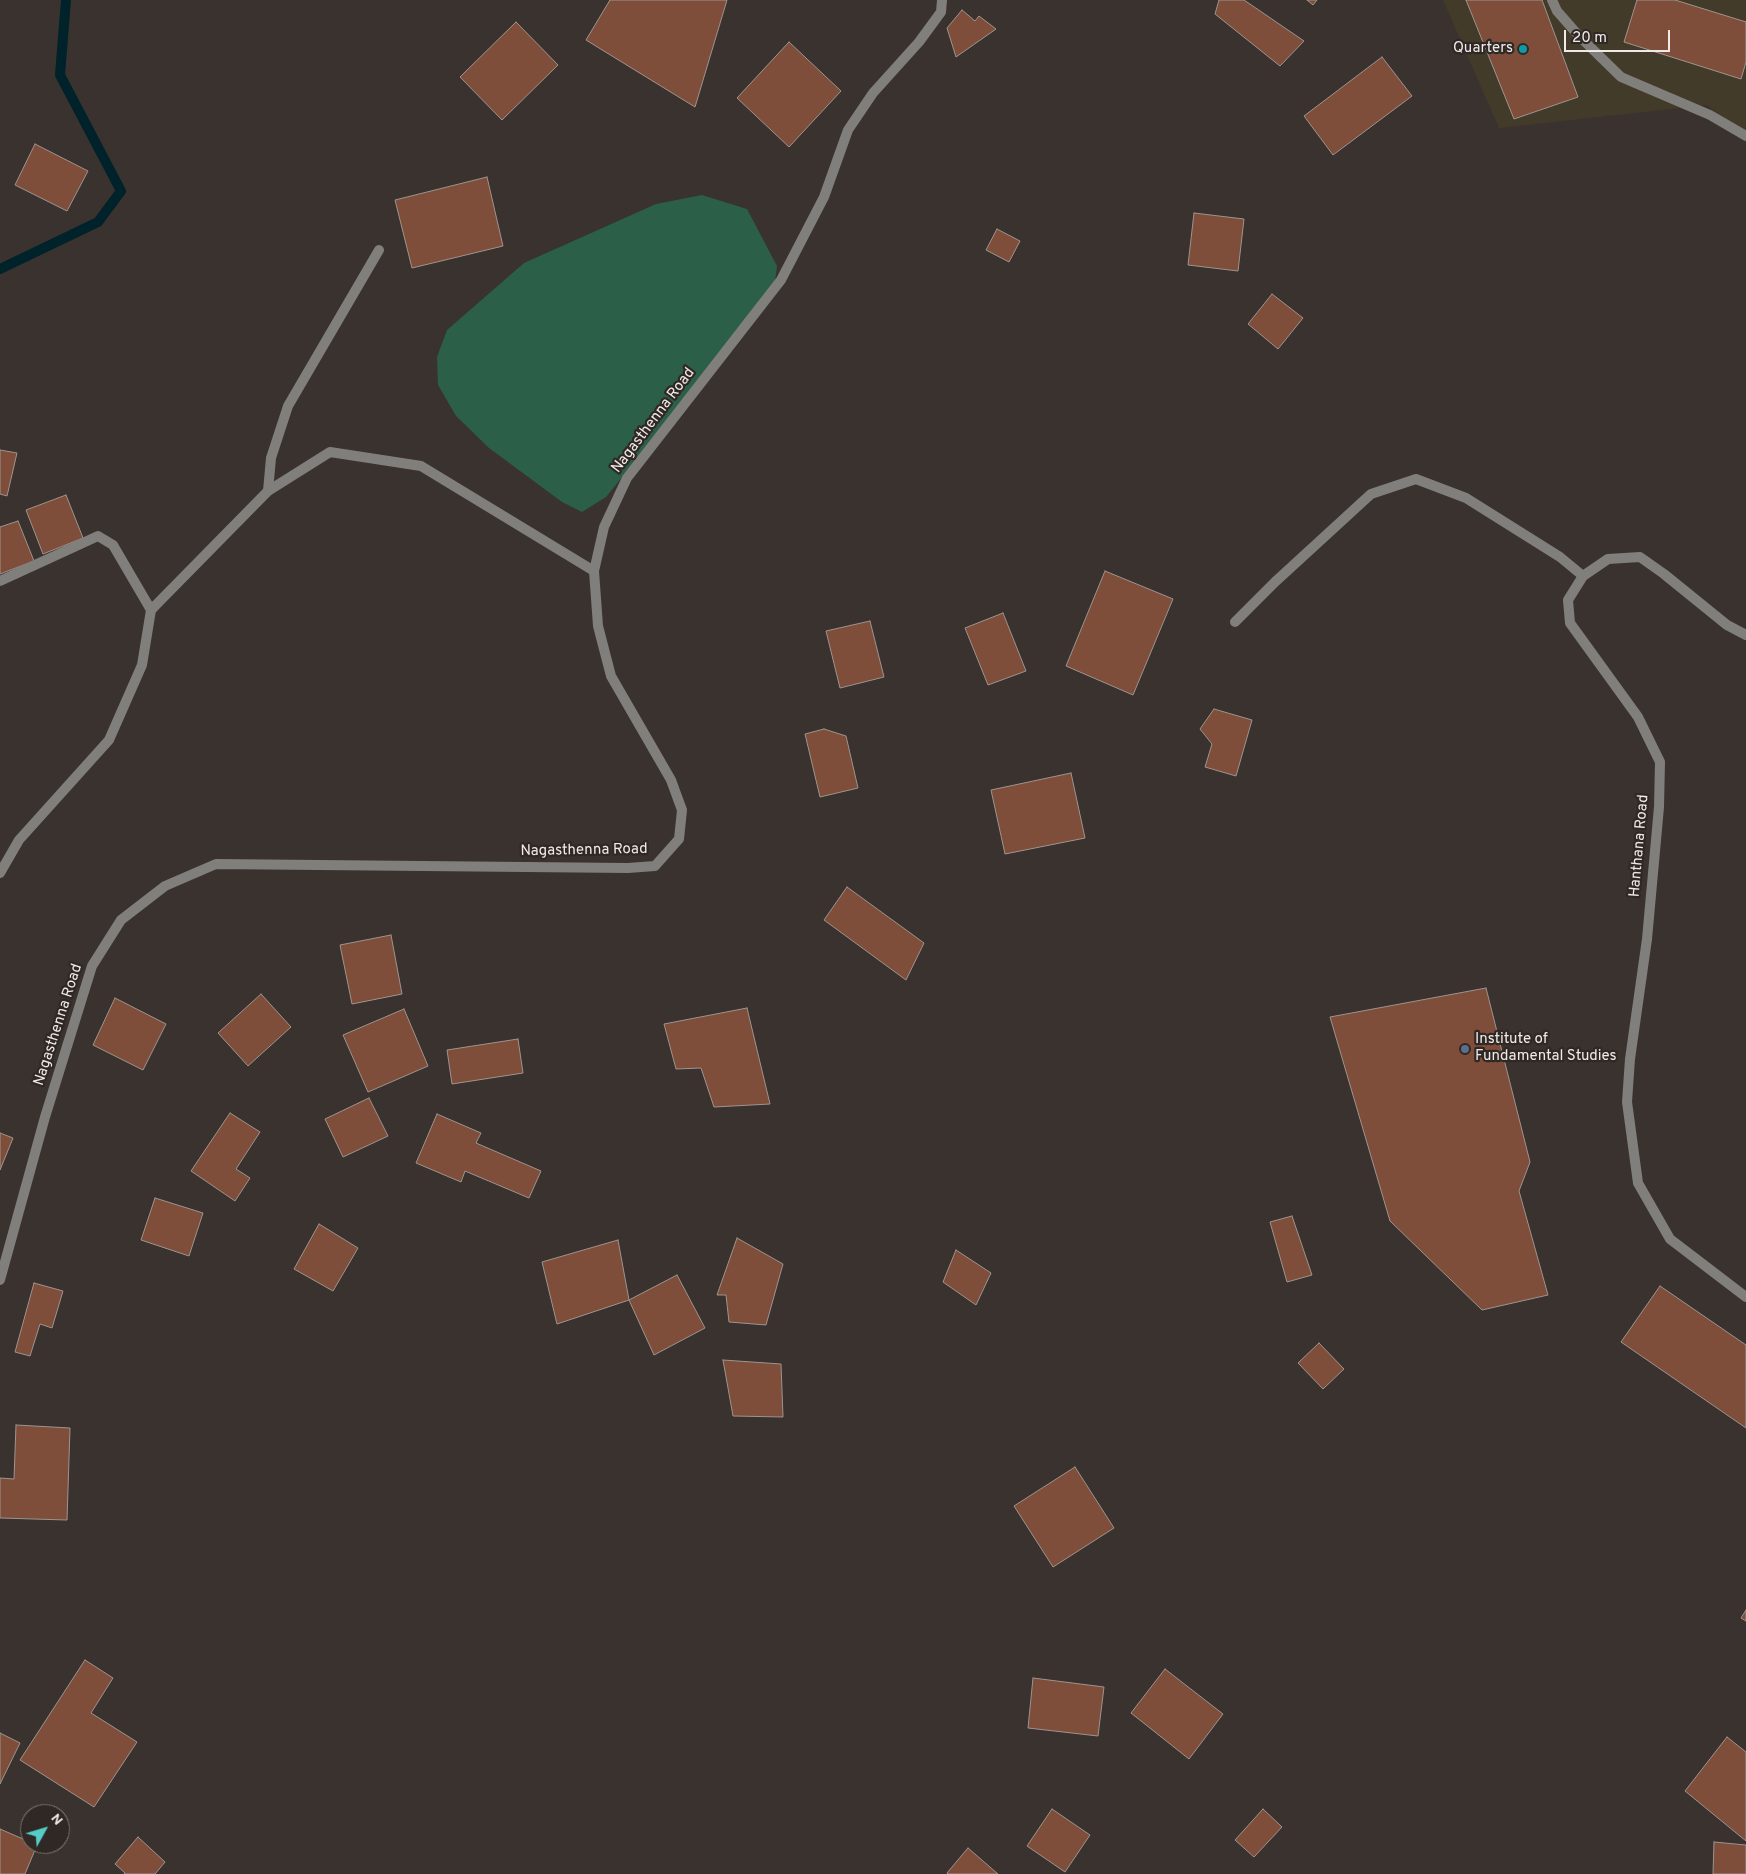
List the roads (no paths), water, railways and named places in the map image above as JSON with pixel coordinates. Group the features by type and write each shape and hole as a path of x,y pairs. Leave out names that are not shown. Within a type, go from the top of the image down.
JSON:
{"street":[{"name":"Nagasthenna Road","path":"0,1280 45,1117 92,966 121,920 165,886 216,864 618,868 655,866 679,839 682,810 671,780 611,676 598,626 594,571 604,527 627,478 781,280 824,197 848,130 873,93 919,42 936,19 941,12 942,0"},
{"path":"1552,0 1558,11 1579,36 1621,76 1710,115 1746,136"},
{"path":"268,491 271,458 288,406 379,250"},
{"path":"0,873 18,840 109,740 142,665 151,610 268,491 330,452 422,466 594,571"},
{"path":"1235,622 1275,582 1371,494 1416,479 1466,498 1560,557 1582,576"},
{"path":"0,581 98,536 113,545 151,610"},
{"name":"Hanthana Road","path":"1746,636 1727,625 1640,557 1608,559 1582,576 1568,600 1570,623 1638,716 1660,762 1659,807 1646,939 1630,1058 1627,1102 1638,1183 1670,1239 1746,1297"}],"waterway":[{"path":"0,269 98,222 121,191 60,75 66,0"}],"place":[{"name":"Quarters","path":"1523,49"},
{"name":"Institute of Fundamental Studies","path":"1465,1049"}]}
